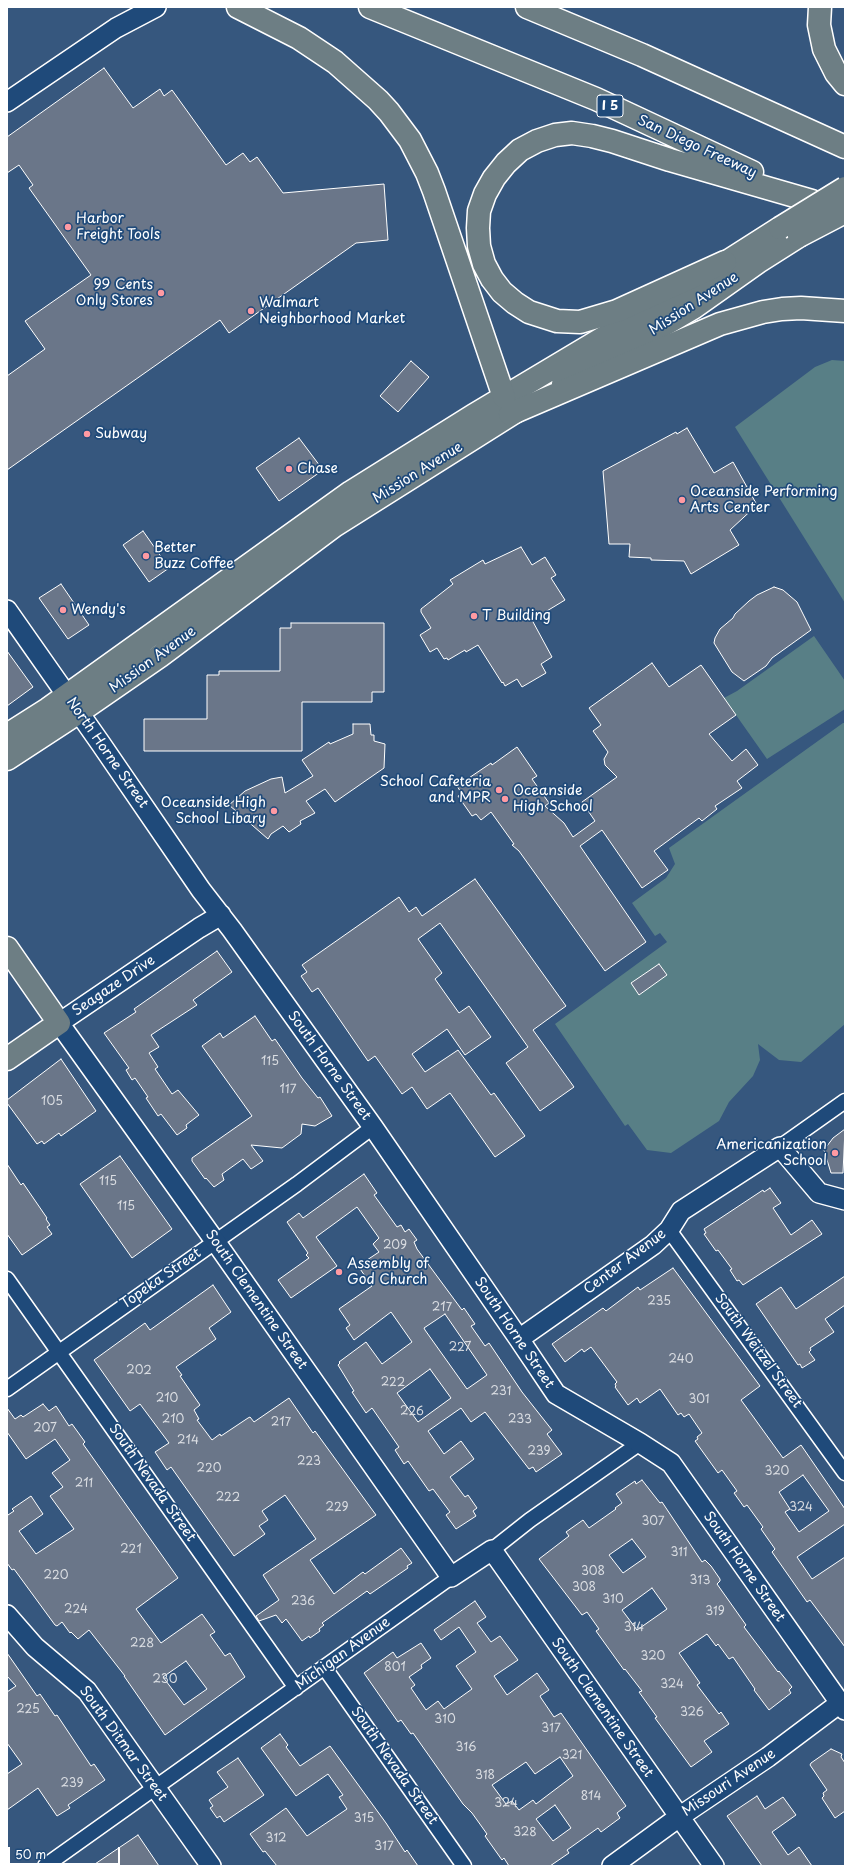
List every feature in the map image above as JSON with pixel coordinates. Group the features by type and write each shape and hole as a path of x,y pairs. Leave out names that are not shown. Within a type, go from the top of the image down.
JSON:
{"main road":[{"path":"238,7 299,38 335,62 378,100 406,135 419,155 434,191 507,405 720,324 763,312 801,308 845,311"},
{"name":"San Diego Freeway","path":"370,7 596,99 845,218"},
{"path":"527,7 642,55 845,147"},
{"path":"820,7 819,24 824,49 836,73 845,84"},
{"path":"725,262 640,302 598,318 580,322 552,320 530,312 515,303 502,292 492,279 484,264 479,246 479,211 485,194 494,178 506,163 520,150 555,136 572,134 592,136 612,141 670,160 812,201"},
{"name":"Mission Avenue","path":"7,759 73,704 283,540 364,484 507,405 693,308 758,262 790,232 845,188"},
{"name":"Mission Avenue","path":"7,736 73,704 160,656 334,526 507,405 725,262 790,232 845,212"},
{"path":"227,605 240,585 284,552 285,546 283,540"},
{"path":"7,948 54,1015 46,1020 40,1032 15,1053"}],"street":[{"path":"8,99 113,30 156,7"},
{"name":"North Horne Street","path":"7,610 201,890 221,915"},
{"name":"Seagaze Drive","path":"54,1015 221,915"},
{"name":"South Horne Street","path":"221,915 373,1127 556,1394 640,1443 671,1463 843,1704"},
{"name":"South Clementine Street","path":"54,1015 215,1240 452,1577"},
{"name":"Center Avenue","path":"519,1339 653,1244 669,1230 681,1211 780,1147 845,1101"},
{"name":"Topeka Street","path":"7,1389 215,1240 297,1184 373,1127"},
{"path":"780,1147 819,1193 845,1200"},
{"name":"South Weitzel Street","path":"669,1230 845,1473"},
{"name":"South Nevada Street","path":"7,1279 296,1688"},
{"name":"Michigan Avenue","path":"45,1866 324,1667 492,1550 530,1520 640,1443"},
{"name":"South Clementine Street","path":"492,1550 714,1866"},
{"name":"South Ditmar Street","path":"7,1615 36,1647 87,1691 211,1866"},
{"name":"South Nevada Street","path":"324,1667 464,1866"},
{"name":"Missouri Avenue","path":"612,1866 679,1817 843,1704"}],"green space":[{"path":"832,360 845,361 845,603 735,427 815,367"},
{"path":"814,636 845,681 845,709 767,759 724,698 737,691"},
{"path":"845,723 845,1024 801,1062 779,1060 758,1044 760,1060 753,1076 729,1102 719,1121 671,1153 647,1150 628,1124 625,1126 555,1024 667,942 660,933 655,936 632,903 666,878 675,864 669,848"}],"building":[{"path":"104,68 133,108 160,89 164,96 172,90 226,165 243,153 250,162 257,157 283,193 384,184 388,240 356,243 229,333 220,320 7,470 7,376 45,349 25,321 91,275 29,188 33,185 19,165 7,173 7,137"},
{"path":"411,361 429,377 398,412 380,396"},
{"name":"Oceanside Performing Arts Center","path":"687,428 714,473 733,462 757,505 730,530 739,545 691,574 684,561 651,560 651,558 629,557 630,544 609,544 603,471 676,432 677,434"},
{"name":"Chase","path":"299,438 323,470 279,501 256,468"},
{"name":"Better Buzz Coffee","path":"143,531 169,568 149,582 123,545"},
{"name":"T Building","path":"521,547 532,565 545,557 556,575 551,578 565,600 532,620 552,657 541,664 546,673 522,687 517,679 505,686 478,645 466,652 465,650 448,660 447,658 444,659 437,648 430,652 420,635 431,628 421,612 421,609 453,584 450,580 483,560 485,564"},
{"name":"Wendy's","path":"61,584 89,625 68,639 39,598"},
{"path":"774,587 783,590 797,602 811,630 772,658 766,666 744,681 732,672 714,643 715,638 720,629 749,601 757,595"},
{"path":"291,623 384,623 384,692 372,692 372,702 302,702 302,751 144,751 144,719 207,719 207,675 219,675 219,671 280,671 280,628 291,628"},
{"path":"7,651 33,687 7,706"},
{"path":"652,663 669,687 701,665 736,715 709,734 732,761 746,749 758,765 737,781 742,788 715,806 717,809 702,821 699,818 654,851 668,870 642,888 602,830 580,846 646,942 605,971 519,851 512,845 514,844 491,812 481,820 476,814 472,816 458,796 462,794 457,786 491,763 492,765 517,747 537,776 532,779 549,803 545,806 564,823 573,837 595,821 582,802 617,777 605,765 604,759 608,752 593,731 601,725 589,708"},
{"path":"353,724 370,724 371,735 374,735 374,741 385,744 384,768 335,802 325,789 306,801 315,813 300,821 301,824 289,832 283,826 271,834 268,839 229,805 245,791 271,779 282,777 285,793 313,776 302,760 329,742 330,744 353,734"},
{"path":"475,879 566,1006 533,1030 574,1087 540,1111 506,1063 528,1047 440,923 418,939 442,973 435,979 459,1013 469,1006 491,1037 465,1055 447,1029 412,1054 425,1072 458,1050 491,1095 494,1093 525,1136 495,1157 450,1093 427,1109 412,1087 402,1094 375,1056 368,1061 318,988 312,992 301,976 307,972 302,965 399,897 409,912 416,907 422,916"},
{"path":"217,951 232,972 193,1000 197,1005 151,1035 159,1047 149,1053 158,1067 155,1069 172,1094 178,1090 199,1115 186,1125 187,1128 177,1135 161,1114 158,1116 146,1098 148,1097 135,1078 132,1080 126,1070 129,1068 104,1033 136,1012 134,1009"},
{"path":"659,964 667,975 639,995 631,983"},
{"path":"255,1016 272,1041 275,1039 302,1078 318,1098 320,1097 332,1116 315,1126 302,1124 301,1134 282,1148 251,1145 263,1161 251,1169 243,1159 222,1174 224,1180 214,1187 206,1178 205,1179 192,1161 192,1158 252,1116 202,1046 220,1033 223,1038"},
{"path":"61,1059 96,1111 61,1136 59,1133 44,1144 42,1141 37,1144 7,1103 7,1100"},
{"name":"Americanization School","path":"845,1129 843,1173 831,1173 824,1150 833,1138"},
{"path":"120,1156 172,1229 132,1258 80,1184"},
{"path":"7,1164 21,1185 23,1183 47,1218 46,1219 50,1225 47,1227 52,1234 22,1255 7,1234"},
{"path":"364,1174 377,1193 374,1195 397,1227 401,1225 405,1232 409,1229 417,1240 414,1242 417,1249 462,1310 464,1308 475,1324 471,1326 485,1346 489,1343 522,1392 552,1430 547,1434 562,1454 536,1472 533,1467 529,1469 485,1412 471,1422 461,1408 428,1431 444,1454 461,1441 474,1459 450,1477 465,1497 468,1495 477,1508 473,1511 476,1516 456,1529 446,1515 450,1512 433,1489 429,1491 408,1461 404,1464 395,1450 399,1447 372,1408 366,1413 352,1392 354,1391 338,1365 340,1363 339,1362 366,1342 382,1364 412,1342 391,1312 354,1340 346,1328 350,1325 339,1309 372,1286 358,1266 379,1252 373,1244 379,1238 357,1207 316,1237 337,1266 291,1298 278,1280 309,1258 306,1255 308,1253 287,1222 299,1213 303,1218","holes":["445,1314 487,1375 467,1389 424,1328","430,1369 451,1398 418,1422 397,1393"]},
{"path":"770,1188 781,1203 773,1208 791,1235 812,1220 822,1234 743,1285 739,1280 737,1281 730,1270 732,1269 718,1250 716,1251 704,1234 706,1233 704,1229 763,1190 764,1192"},
{"path":"673,1268 760,1386 741,1400 783,1458 801,1445 845,1509 845,1524 797,1557 812,1579 845,1557 845,1647 810,1600 807,1602 772,1552 775,1549 761,1529 763,1527 747,1505 744,1507 734,1493 737,1491 722,1470 718,1473 695,1441 702,1433 689,1414 684,1417 681,1413 678,1415 660,1389 640,1403 637,1398 628,1405 615,1387 617,1382 591,1347 584,1352 582,1349 565,1362 552,1344 603,1308 606,1311 638,1287 640,1290","holes":["803,1475 829,1511 799,1532 785,1512 790,1509 779,1492"]},
{"path":"845,1276 845,1305 825,1319 834,1332 810,1348 811,1350 809,1352 815,1360 802,1368 800,1364 798,1365 756,1304 781,1287 796,1309"},
{"path":"213,1285 231,1312 209,1328 216,1339 176,1367 182,1375 180,1376 200,1405 194,1410 199,1419 197,1420 212,1440 220,1434 221,1436 250,1417 254,1422 289,1398 313,1433 315,1431 376,1515 310,1560 334,1594 363,1572 365,1574 401,1548 412,1563 407,1566 408,1568 370,1594 367,1591 322,1623 324,1625 319,1629 320,1631 310,1638 309,1636 302,1641 286,1619 282,1623 276,1615 259,1621 256,1616 279,1600 263,1575 316,1539 285,1495 262,1511 268,1520 259,1526 265,1534 234,1556 171,1467 167,1470 155,1452 169,1443 140,1404 130,1411 94,1360 145,1323 150,1330"},
{"path":"43,1404 49,1411 56,1406 69,1426 72,1424 85,1442 83,1444 178,1578 136,1609 161,1643 202,1614 215,1632 210,1635 225,1656 230,1653 245,1677 165,1735 125,1676 89,1630 78,1639 71,1632 70,1633 62,1622 57,1626 55,1625 14,1569 12,1570 7,1563 7,1513 8,1515 14,1511 12,1509 31,1496 43,1514 19,1531 36,1554 74,1529 50,1496 63,1487 52,1473 70,1460 55,1439 26,1459 7,1432 7,1408 15,1419 21,1415 23,1417","holes":["186,1661 207,1689 184,1705 163,1677"]},
{"path":"642,1480 660,1503 662,1502 702,1562 705,1560 720,1579 717,1584 746,1625 744,1627 778,1672 779,1671 792,1687 789,1690 791,1693 769,1710 733,1657 729,1659 718,1644 716,1646 707,1634 679,1653 700,1683 697,1685 719,1714 721,1712 729,1724 704,1741 712,1752 691,1767 655,1718 657,1717 639,1692 642,1691 625,1669 624,1670 596,1631 599,1629 587,1612 582,1615 539,1559 569,1536 566,1532 583,1520 589,1528 616,1509 615,1508 622,1503 616,1494 635,1481 636,1484","holes":["632,1539 646,1557 623,1573 609,1555","652,1588 667,1609 637,1630 622,1610"]},
{"path":"475,1601 486,1617 477,1623 491,1642 500,1636 518,1660 494,1676 507,1695 537,1673 549,1690 540,1696 541,1698 554,1717 561,1713 626,1806 617,1813 620,1818 601,1832 598,1828 567,1850 569,1853 550,1866 509,1866 504,1858 502,1860 485,1836 487,1834 472,1813 463,1804 413,1733 411,1734 401,1720 398,1722 364,1673 393,1652 397,1658 421,1643 431,1658 421,1665 422,1668 409,1677 415,1685 411,1688 426,1710 438,1701 444,1709 472,1689 456,1666 476,1652 459,1627 441,1640 434,1630","holes":["560,1757 573,1776 536,1804 533,1800 519,1810 512,1801 506,1804 492,1785 526,1762 535,1774","555,1805 571,1828 553,1841 536,1819"]},
{"path":"7,1653 37,1696 40,1694 55,1716 57,1715 91,1766 94,1764 105,1780 68,1805 70,1808 57,1816 38,1788 7,1810 7,1774 22,1764 7,1743 7,1692 16,1686 7,1676"},
{"path":"280,1734 288,1745 286,1747 300,1766 330,1746 386,1823 405,1852 407,1850 418,1866 277,1866 265,1851 263,1852 250,1834 286,1808 307,1836 347,1809 339,1797 343,1795 328,1774 296,1796 261,1748"},
{"path":"831,1749 842,1754 841,1757 845,1763 845,1811 835,1818 822,1798 824,1796 823,1793 827,1790 810,1765"},
{"path":"238,1758 264,1795 224,1822 220,1816 217,1818 210,1808 213,1806 209,1800 228,1787 217,1772"},
{"path":"757,1796 765,1809 783,1797 796,1815 772,1832 788,1855 799,1847 812,1866 762,1866 727,1816"},
{"path":"138,1835 159,1866 92,1866"}],"place":[{"name":"Harbor Freight Tools","path":"68,227"},
{"name":"99 Cents Only Stores","path":"161,293"},
{"name":"Walmart Neighborhood Market","path":"251,311"},
{"name":"Subway","path":"87,434"},
{"name":"Chase","path":"289,469"},
{"name":"Oceanside Performing Arts Center","path":"682,500"},
{"name":"Better Buzz Coffee","path":"146,556"},
{"name":"Wendy's","path":"63,610"},
{"name":"T Building","path":"474,616"},
{"name":"School Cafeteria and MPR","path":"499,790"},
{"name":"Oceanside High School","path":"505,799"},
{"name":"Oceanside High School Libary","path":"274,811"},
{"name":"Americanization School","path":"835,1153"},
{"name":"Assembly of God Church","path":"339,1272"}]}
